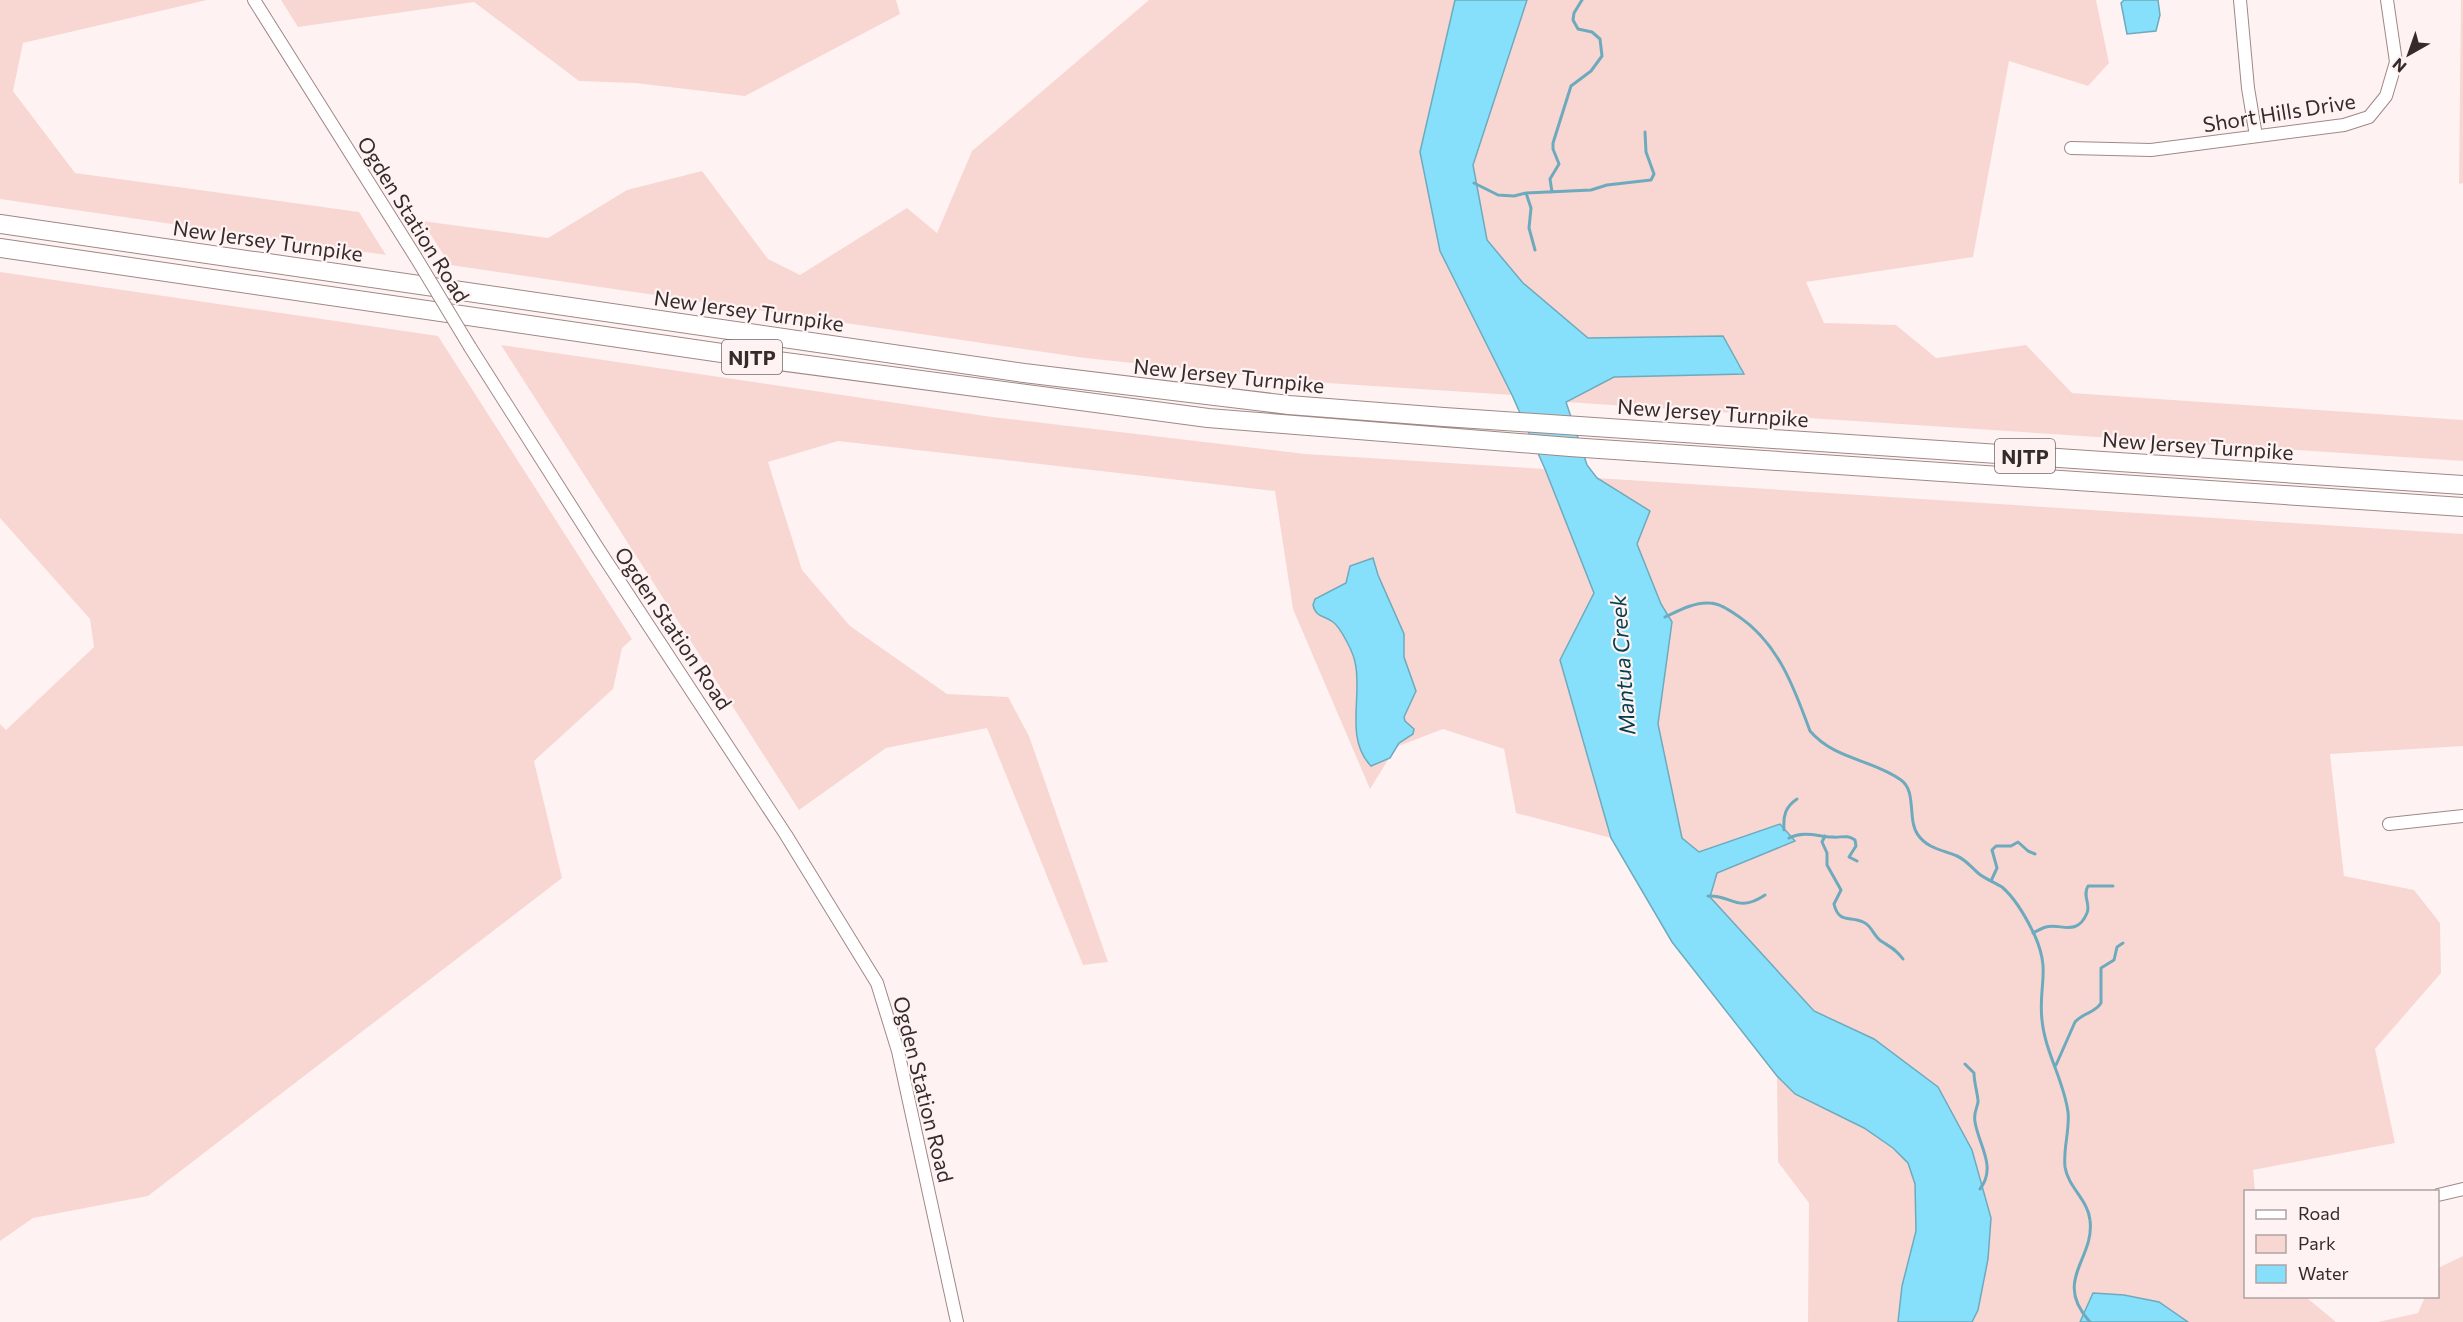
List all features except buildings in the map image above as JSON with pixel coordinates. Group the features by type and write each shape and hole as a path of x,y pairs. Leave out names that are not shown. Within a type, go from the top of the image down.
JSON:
{"highway":[{"name":"New Jersey Turnpike","path":"0,224 1024,373 1289,405 2463,485"},
{"name":"New Jersey Turnpike","path":"0,248 1096,405 1219,419 1508,442 2463,507"}],"street":[{"name":"Ogden Station Road","path":"254,0 470,347 599,550 786,835 877,983 898,1051 957,1322"},
{"path":"2240,0 2248,88 2256,136"},
{"name":"Short Hills Drive","path":"2071,148 2151,150 2344,124 2369,117 2386,96 2396,62 2387,0"},
{"path":"2389,824 2463,816"},
{"path":"2439,1195 2463,1189"}],"green space":[{"path":"0,0 207,0 23,43 13,91 75,173 359,212 386,255 0,199"},
{"path":"281,0 896,0 900,14 745,96 635,83 579,81 474,2 298,27"},
{"path":"1149,0 1455,0 1420,153 1440,251 1512,395 1312,382 1085,358 450,265 422,221 548,238 627,190 702,171 768,259 800,275 907,208 937,233 972,151"},
{"path":"1527,0 2096,0 2109,63 2088,86 2009,61 1973,257 1806,282 1824,323 1896,325 1936,358 2026,345 2072,393 2463,420 2463,461 1566,402 1614,377 1743,373 1722,336 1588,338 1523,283 1487,240 1473,165"},
{"path":"2461,0 2463,0 2463,183 2459,184"},
{"path":"0,272 438,336 632,639 622,648 613,689 534,761 562,878 148,1196 33,1218 0,1241 0,724 6,730 94,647 90,619 0,518"},
{"path":"501,345 992,417 1305,454 1545,469 1594,593 1560,660 1611,838 1516,813 1504,749 1443,729 1396,747 1370,789 1293,609 1275,491 838,441 768,462 802,570 850,626 947,694 1008,697 1029,736 1108,962 1083,965 987,728 886,748 799,810"},
{"path":"1597,478 2463,534 2463,746 2330,754 2344,876 2414,890 2440,923 2441,973 2375,1049 2395,1143 2253,1170 2255,1190 2244,1190 2244,1298 2307,1298 2336,1322 2187,1322 2085,1316 2080,1322 1972,1322 1978,1310 1991,1218 1972,1150 1955,1121 1839,1024 1814,1011 1710,897 1716,873 1794,841 1780,825 1699,852 1682,838 1658,724 1672,622 1661,604 1637,544 1650,511"},
{"path":"1777,1076 1795,1094 1864,1128 1893,1148 1908,1163 1915,1184 1916,1231 1902,1286 1898,1322 1808,1322 1809,1203 1778,1162"},
{"path":"2463,1256 2463,1322 2378,1322 2418,1313 2425,1298 2439,1298 2439,1268"}],"water":[{"name":"Mantua Creek","path":"1455,0 1527,0 1473,165 1487,240 1523,283 1588,338 1723,336 1744,374 1614,377 1566,402 1587,465 1597,478 1650,511 1637,544 1661,604 1672,622 1658,724 1682,838 1699,852 1780,824 1795,841 1717,873 1710,897 1814,1011 1874,1039 1938,1087 1972,1150 1991,1218 1988,1259 1978,1310 1972,1322 1898,1322 1902,1286 1916,1231 1915,1184 1908,1163 1893,1148 1864,1128 1795,1094 1777,1076 1672,942 1611,838 1560,660 1594,593 1545,469 1512,395 1440,251 1420,152"},
{"path":"2124,0 2158,0 2160,15 2156,31 2127,34 2121,3"},
{"path":"1373,558 1404,634 1404,657 1416,691 1404,717 1414,729 1413,734 1399,743 1390,758 1371,766 1358,743 1357,675 1354,658 1340,629 1333,622 1318,614 1313,605 1315,599 1346,583 1350,566"},
{"path":"2093,1293 2124,1295 2159,1302 2188,1322 2080,1322"}],"waterway":[{"path":"1552,192 1550,179 1559,164 1553,143 1571,86 1591,71 1602,56 1600,39 1592,32 1578,29 1573,20 1574,13 1582,0"},
{"path":"1474,183 1498,195 1514,196 1526,193 1591,190 1607,185 1651,180 1654,174 1646,152 1645,132"},
{"path":"1526,193 1531,208 1529,228 1535,250"},
{"path":"1665,617 1692,605 1713,603 1728,609 1752,627 1764,639 1783,667 1810,731 1820,741 1842,754 1890,773 1901,780 1909,791 1913,822 1922,840 1960,858 1981,875 2002,887 2025,916 2040,949 2043,969 2041,1008 2044,1032 2063,1089 2068,1112 2065,1167 2070,1181 2086,1206 2090,1220 2087,1247 2075,1282 2075,1294 2079,1307 2090,1322"},
{"path":"1784,830 1786,812 1797,799"},
{"path":"1789,838 1805,834 1849,837 1855,840 1856,846 1849,857 1857,861"},
{"path":"1825,836 1822,842 1827,853 1827,865 1841,890 1834,904 1836,911 1842,917 1867,925 1879,939 1903,959"},
{"path":"1991,881 1997,868 1992,850 1996,846 2011,846 2018,842 2035,854"},
{"path":"2033,933 2046,927 2068,928 2078,925 2088,910 2086,893 2088,886 2113,886"},
{"path":"1708,896 1748,903 1765,895"},
{"path":"2056,1065 2075,1022 2096,1009 2101,1003 2101,968 2114,960 2117,947 2123,943"},
{"path":"1965,1064 1974,1073 1978,1102 1975,1122 1987,1164 1985,1181 1980,1189"}]}
